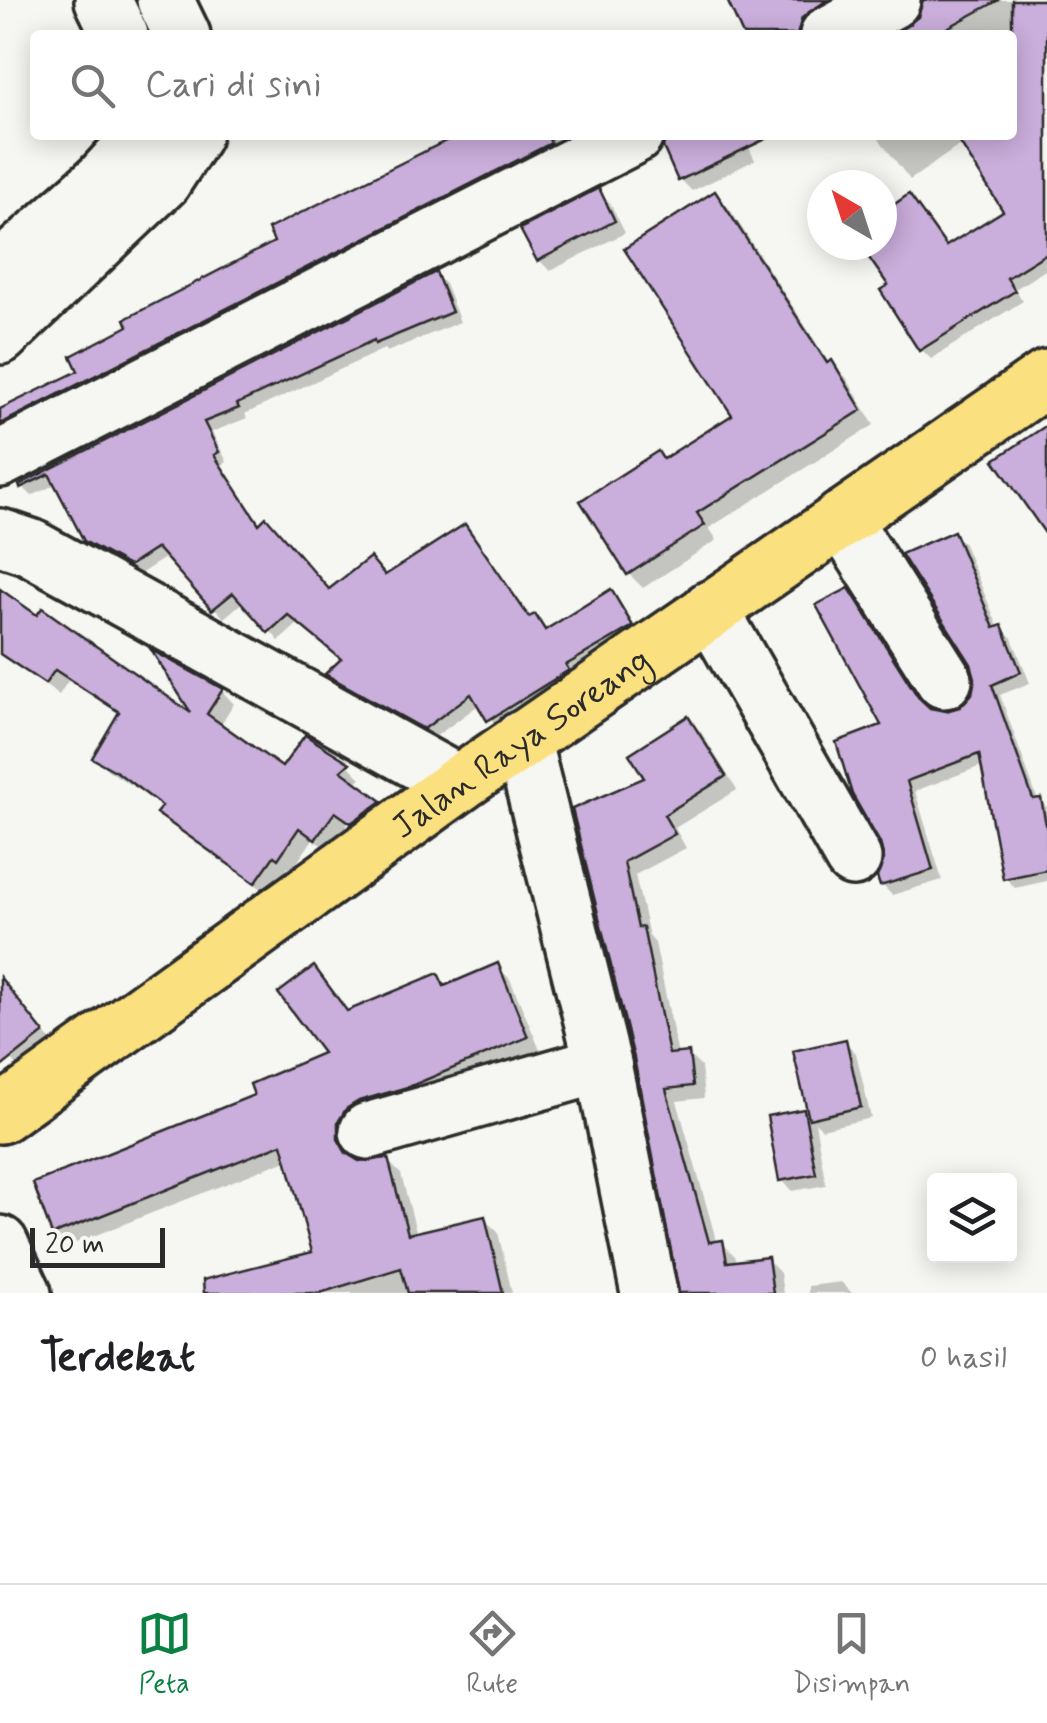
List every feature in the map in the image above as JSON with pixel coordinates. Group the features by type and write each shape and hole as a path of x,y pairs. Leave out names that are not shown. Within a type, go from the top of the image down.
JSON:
{"main road":[{"name":"Jalan Raya Soreang","path":"0,1115 522,739 1047,378"}],"street":[{"path":"103,0 118,30"},
{"path":"165,0 180,30"},
{"path":"837,30 892,0"},
{"path":"0,270 102,180 138,140"},
{"path":"0,336 163,182 190,140"},
{"path":"0,459 625,140"},
{"path":"842,519 944,680"},
{"path":"0,537 30,547 459,784"},
{"path":"710,609 853,858"},
{"path":"522,739 602,1064 650,1293"},
{"path":"368,1131 602,1064"},
{"path":"0,1244 23,1293"}],"building":[{"path":"727,0 827,0 802,18 798,30 741,30"},
{"path":"923,0 999,0 943,30 900,30 918,17"},
{"path":"1012,0 1047,0 1047,253 1007,278 1015,291 919,351 880,290 888,285 870,260 897,260 897,202 909,194 946,246 1003,211 958,140 1017,140 1017,30 1012,30"},
{"path":"448,140 551,143 0,424 0,409 78,371 71,356 128,326 125,319 274,242 268,229"},
{"path":"665,140 764,140 678,181 663,147"},
{"path":"599,188 615,221 537,261 520,229"},
{"path":"715,191 862,410 697,513 705,525 627,575 580,501 658,451 663,459 732,415 624,249"},
{"path":"436,272 452,312 375,344 374,340 204,422 219,452 214,455 259,524 266,517 329,589 370,557 385,575 465,524 529,617 535,614 545,630 611,589 633,626 566,665 569,670 487,721 471,694 424,729 325,674 341,659 288,615 268,633 233,593 212,610 157,548 129,566 84,541 49,474 20,488 19,485"},
{"path":"1047,425 1047,536 994,460"},
{"path":"954,531 994,628 1002,625 1021,672 992,685 1033,799 1041,798 1047,830 1047,870 1003,879 979,754 907,781 933,870 880,886 877,877 884,859 880,843 852,794 836,742 881,725 816,605 849,588 918,697 930,708 946,711 960,707 972,694 975,678 971,664 901,554"},
{"path":"0,589 37,615 42,608 191,713 151,650 223,689 207,714 282,767 305,735 350,763 341,771 382,801 351,823 335,812 315,840 299,828 255,883 156,813 162,806 92,758 119,712 55,670 45,684 0,654"},
{"path":"688,716 726,776 664,815 675,834 624,862 638,928 643,927 669,1054 689,1052 693,1086 666,1089 709,1242 723,1240 727,1262 768,1257 773,1293 679,1293 634,1058 572,809 644,778 629,754"},
{"path":"498,963 528,1037 411,1086 359,1101 346,1109 338,1122 338,1139 346,1153 359,1161 388,1158 408,1234 485,1216 503,1293 408,1293 401,1268 320,1293 204,1293 203,1280 312,1252 282,1144 52,1235 33,1183 254,1095 250,1084 323,1053 278,993 314,966 347,1011 438,973 444,986"},
{"path":"0,977 44,1033 0,1068"},
{"path":"846,1039 861,1107 809,1119 793,1051"},
{"path":"804,1109 816,1174 779,1181 767,1116"}]}
